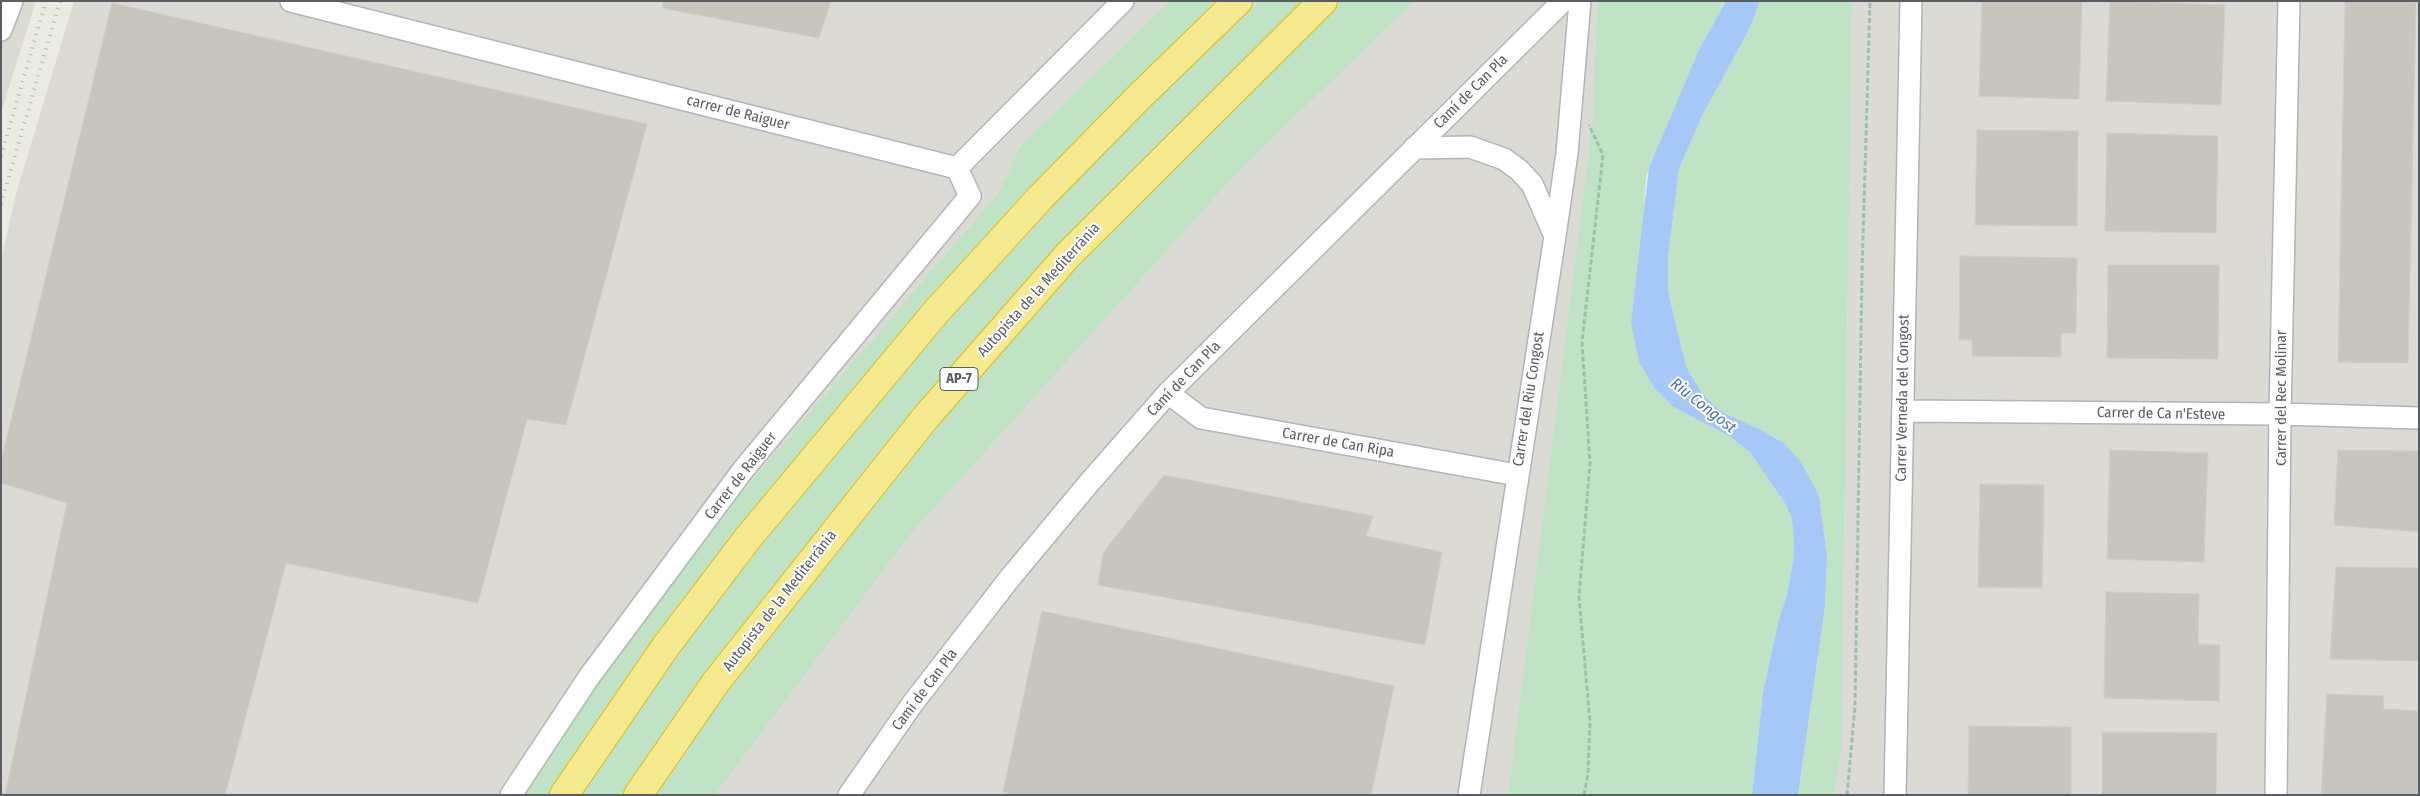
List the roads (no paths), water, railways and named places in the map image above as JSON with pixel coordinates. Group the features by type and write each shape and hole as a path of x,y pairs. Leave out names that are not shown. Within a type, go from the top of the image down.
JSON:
{"highway":[{"path":"564,795 666,646 748,538 936,312 1047,191 1138,98 1238,1"},
{"name":"Autopista de la Mediterrània","path":"638,795 716,682 926,417 1068,255 1323,1"}],"street":[{"path":"1,30 12,1"},
{"name":"carrer de Raiguer","path":"291,1 956,168"},
{"path":"956,168 1123,1"},
{"name":"Camí de Can Pla","path":"849,795 913,703 1010,578 1089,483 1168,393 1563,1"},
{"name":"Carrer del Riu Congost","path":"1469,795 1555,236 1570,110 1580,1"},
{"name":"Carrer Verneda del Congost","path":"1894,795 1911,1"},
{"name":"Carrer del Rec Molinar","path":"2276,795 2280,414 2289,1"},
{"path":"1414,148 1470,147 1504,159 1532,184 1555,236"},
{"name":"Carrer de Raiguer","path":"511,795 589,676 743,470 970,196 956,168"},
{"name":"Carrer de Can Ripa","path":"1168,393 1201,418 1517,475"},
{"name":"Carrer de Ca n'Esteve","path":"1903,411 2280,414 2419,418"}],"water":[{"name":"Riu Congost","path":"1726,1 1760,1 1749,30 1702,116 1679,169 1668,257 1668,291 1686,366 1702,394 1722,412 1784,443 1800,461 1819,495 1827,556 1825,607 1798,795 1752,795 1763,692 1779,619 1787,595 1793,561 1792,520 1786,505 1750,452 1729,436 1672,406 1655,389 1639,362 1631,322 1649,168 1699,50"}],"railway":[{"path":"1,156 46,1"},
{"path":"1,204 60,1"}]}
